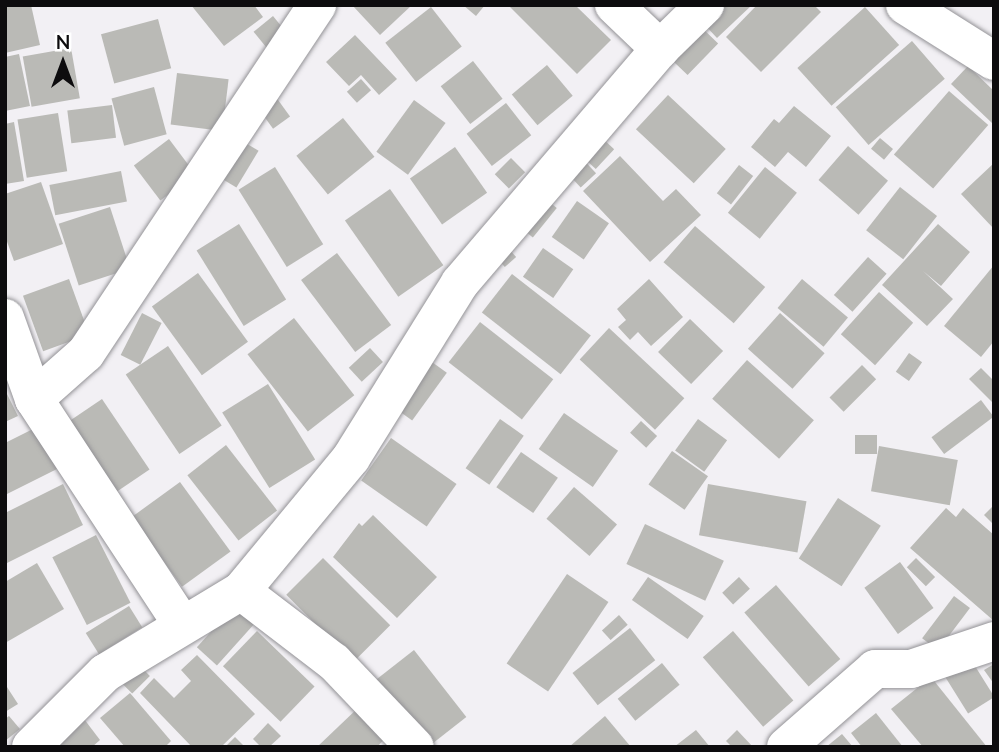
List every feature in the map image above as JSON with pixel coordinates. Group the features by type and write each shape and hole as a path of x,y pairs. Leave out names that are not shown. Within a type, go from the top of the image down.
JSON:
{"street":[{"path":"34,399 86,353 317,5"},
{"path":"614,5 660,49"},
{"path":"32,746 105,673 182,624 242,591 351,458 460,283 660,49 705,5"},
{"path":"905,5 994,61"},
{"path":"5,318 34,399 182,624"},
{"path":"242,591 334,662 415,747"},
{"path":"786,747 875,669 911,668 994,641"}],"building":[{"path":"31,5 40,45 5,53 5,6"},
{"path":"191,5 254,5 263,17 224,46"},
{"path":"352,5 412,5 380,35"},
{"path":"463,5 485,5 476,16"},
{"path":"508,5 575,5 611,40 577,74"},
{"path":"718,5 752,5 717,38 701,21"},
{"path":"757,5 814,5 821,12 761,72 726,37"},
{"path":"431,7 462,46 416,82 385,43"},
{"path":"865,7 899,45 831,106 797,68"},
{"path":"273,16 287,33 267,49 254,32"},
{"path":"158,19 171,68 114,84 101,34"},
{"path":"698,24 718,43 688,75 667,56"},
{"path":"355,35 397,79 379,95 361,75 349,86 326,62"},
{"path":"912,41 945,79 869,145 836,107"},
{"path":"71,48 80,98 32,107 23,57"},
{"path":"19,54 30,106 5,111 5,57"},
{"path":"473,61 503,99 470,124 441,86"},
{"path":"547,65 573,96 537,125 512,95"},
{"path":"968,66 994,91 992,123 951,84"},
{"path":"177,73 229,79 222,131 171,125"},
{"path":"361,79 371,90 357,103 347,92"},
{"path":"154,87 167,134 124,146 111,98"},
{"path":"949,91 988,125 933,189 894,154"},
{"path":"273,93 290,116 273,129 256,105"},
{"path":"668,95 726,149 694,183 636,129"},
{"path":"414,100 446,123 408,175 376,152"},
{"path":"506,103 531,135 492,166 467,134"},
{"path":"112,105 116,138 71,143 67,110"},
{"path":"794,106 831,136 806,167 788,152 775,167 751,147 774,119 779,123"},
{"path":"58,113 67,171 27,178 18,119"},
{"path":"343,118 374,157 328,195 296,156"},
{"path":"14,122 24,181 5,184 5,124"},
{"path":"601,137 614,149 596,169 583,157"},
{"path":"880,138 893,149 884,160 871,149"},
{"path":"169,139 195,174 160,201 134,165"},
{"path":"244,142 259,151 236,188 222,179"},
{"path":"848,146 888,181 858,215 818,180"},
{"path":"455,147 487,193 442,224 410,179"},
{"path":"579,155 596,173 581,188 564,169"},
{"path":"620,156 663,201 676,189 701,215 650,262 583,191"},
{"path":"511,158 525,172 509,188 495,174"},
{"path":"994,163 994,229 961,194"},
{"path":"739,165 753,176 731,204 717,193"},
{"path":"275,167 323,244 287,267 239,190"},
{"path":"765,167 797,193 760,239 728,213"},
{"path":"121,171 127,201 55,215 49,185"},
{"path":"41,182 63,244 14,261 5,236 5,194"},
{"path":"900,187 937,216 903,259 866,230"},
{"path":"390,189 443,265 398,297 345,221"},
{"path":"542,196 557,208 533,237 518,226"},
{"path":"577,201 609,223 584,259 552,237"},
{"path":"110,207 130,269 79,286 59,224"},
{"path":"239,224 286,299 244,326 197,250"},
{"path":"938,224 970,252 941,286 923,271 953,299 927,326 882,285"},
{"path":"695,226 765,287 734,323 664,262"},
{"path":"503,242 516,257 505,267 492,252"},
{"path":"543,248 573,269 553,298 523,277"},
{"path":"337,253 391,325 355,352 301,280"},
{"path":"868,257 887,274 852,312 834,295"},
{"path":"994,265 994,341 981,357 944,326"},
{"path":"198,273 248,342 202,375 152,307"},
{"path":"512,274 591,336 561,374 482,313"},
{"path":"69,279 89,334 43,351 23,296"},
{"path":"649,279 683,317 651,346 638,332 630,340 618,327 626,320 617,309"},
{"path":"802,279 848,318 824,347 778,308"},
{"path":"879,292 913,323 875,365 841,334"},
{"path":"142,313 162,323 140,365 121,355"},
{"path":"780,313 825,353 792,389 748,349"},
{"path":"294,318 354,395 308,432 248,354"},
{"path":"690,319 723,351 691,384 658,352"},
{"path":"480,322 553,379 522,419 449,362"},
{"path":"609,328 684,398 655,430 580,359"},
{"path":"168,346 222,426 179,454 126,375"},
{"path":"370,348 383,362 362,382 349,368"},
{"path":"909,353 922,362 909,381 896,372"},
{"path":"425,357 447,373 412,421 390,405"},
{"path":"747,360 814,420 779,459 712,399"},
{"path":"862,365 876,379 844,412 829,398"},
{"path":"981,368 994,381 994,404 969,379"},
{"path":"268,384 315,459 269,488 222,413"},
{"path":"5,390 18,416 5,422"},
{"path":"102,399 150,469 112,495 65,424"},
{"path":"981,400 994,417 944,454 931,437"},
{"path":"564,413 618,451 593,487 539,449"},
{"path":"500,419 524,436 489,485 466,468"},
{"path":"698,419 727,440 704,472 675,451"},
{"path":"641,421 657,436 646,448 630,433"},
{"path":"37,427 57,469 5,495 5,443"},
{"path":"855,435 877,435 877,454 855,454"},
{"path":"391,438 457,484 427,526 361,481"},
{"path":"226,445 277,510 238,541 187,475"},
{"path":"879,446 958,460 950,505 871,491"},
{"path":"672,451 708,476 685,510 648,485"},
{"path":"521,452 558,478 533,513 496,487"},
{"path":"180,482 231,552 182,587 131,517"},
{"path":"63,484 83,525 5,564 5,513"},
{"path":"708,484 806,501 797,553 699,535"},
{"path":"574,487 617,524 589,556 546,519"},
{"path":"838,498 881,526 842,586 799,558"},
{"path":"994,505 994,525 984,515"},
{"path":"946,508 956,517 963,508 994,535 994,621 910,548"},
{"path":"373,515 437,577 397,618 333,557 359,523 362,526"},
{"path":"645,524 724,561 705,601 626,564"},
{"path":"96,535 131,603 87,625 52,557"},
{"path":"323,558 390,625 353,662 286,595"},
{"path":"916,558 935,577 926,586 907,567"},
{"path":"900,562 934,608 898,634 864,588"},
{"path":"37,563 64,609 5,643 5,582"},
{"path":"567,574 608,602 548,691 507,664"},
{"path":"648,577 704,616 688,639 632,600"},
{"path":"739,577 750,589 733,604 722,593"},
{"path":"776,585 840,659 809,687 744,613"},
{"path":"954,596 970,608 938,650 922,638"},
{"path":"235,605 255,623 217,665 197,647"},
{"path":"129,606 142,627 99,654 86,633"},
{"path":"619,615 628,625 611,640 602,630"},
{"path":"630,628 655,660 598,705 572,673"},
{"path":"257,631 315,687 281,722 223,666"},
{"path":"733,631 793,700 763,727 703,657"},
{"path":"414,650 466,717 428,747 375,680"},
{"path":"197,655 255,714 221,747 192,747 140,693 154,678 174,698 191,681 181,670"},
{"path":"970,658 994,697 968,713 944,674"},
{"path":"662,663 680,685 635,721 618,699"},
{"path":"994,664 994,684 984,670"},
{"path":"140,666 150,676 132,694 122,684"},
{"path":"931,677 987,747 923,747 891,709"},
{"path":"5,684 18,704 5,712"},
{"path":"130,693 171,741 165,747 125,747 100,718"},
{"path":"360,706 388,735 377,747 317,747"},
{"path":"78,711 100,740 92,747 62,747 50,731"},
{"path":"876,713 903,747 862,747 851,733"},
{"path":"9,716 20,729 5,741 5,719"},
{"path":"605,716 631,747 569,747"},
{"path":"268,723 281,736 269,747 261,747 253,739"},
{"path":"696,730 710,747 674,747"},
{"path":"737,730 753,747 732,747 726,741"},
{"path":"842,734 853,747 826,747"},
{"path":"235,737 245,747 225,747"}]}
